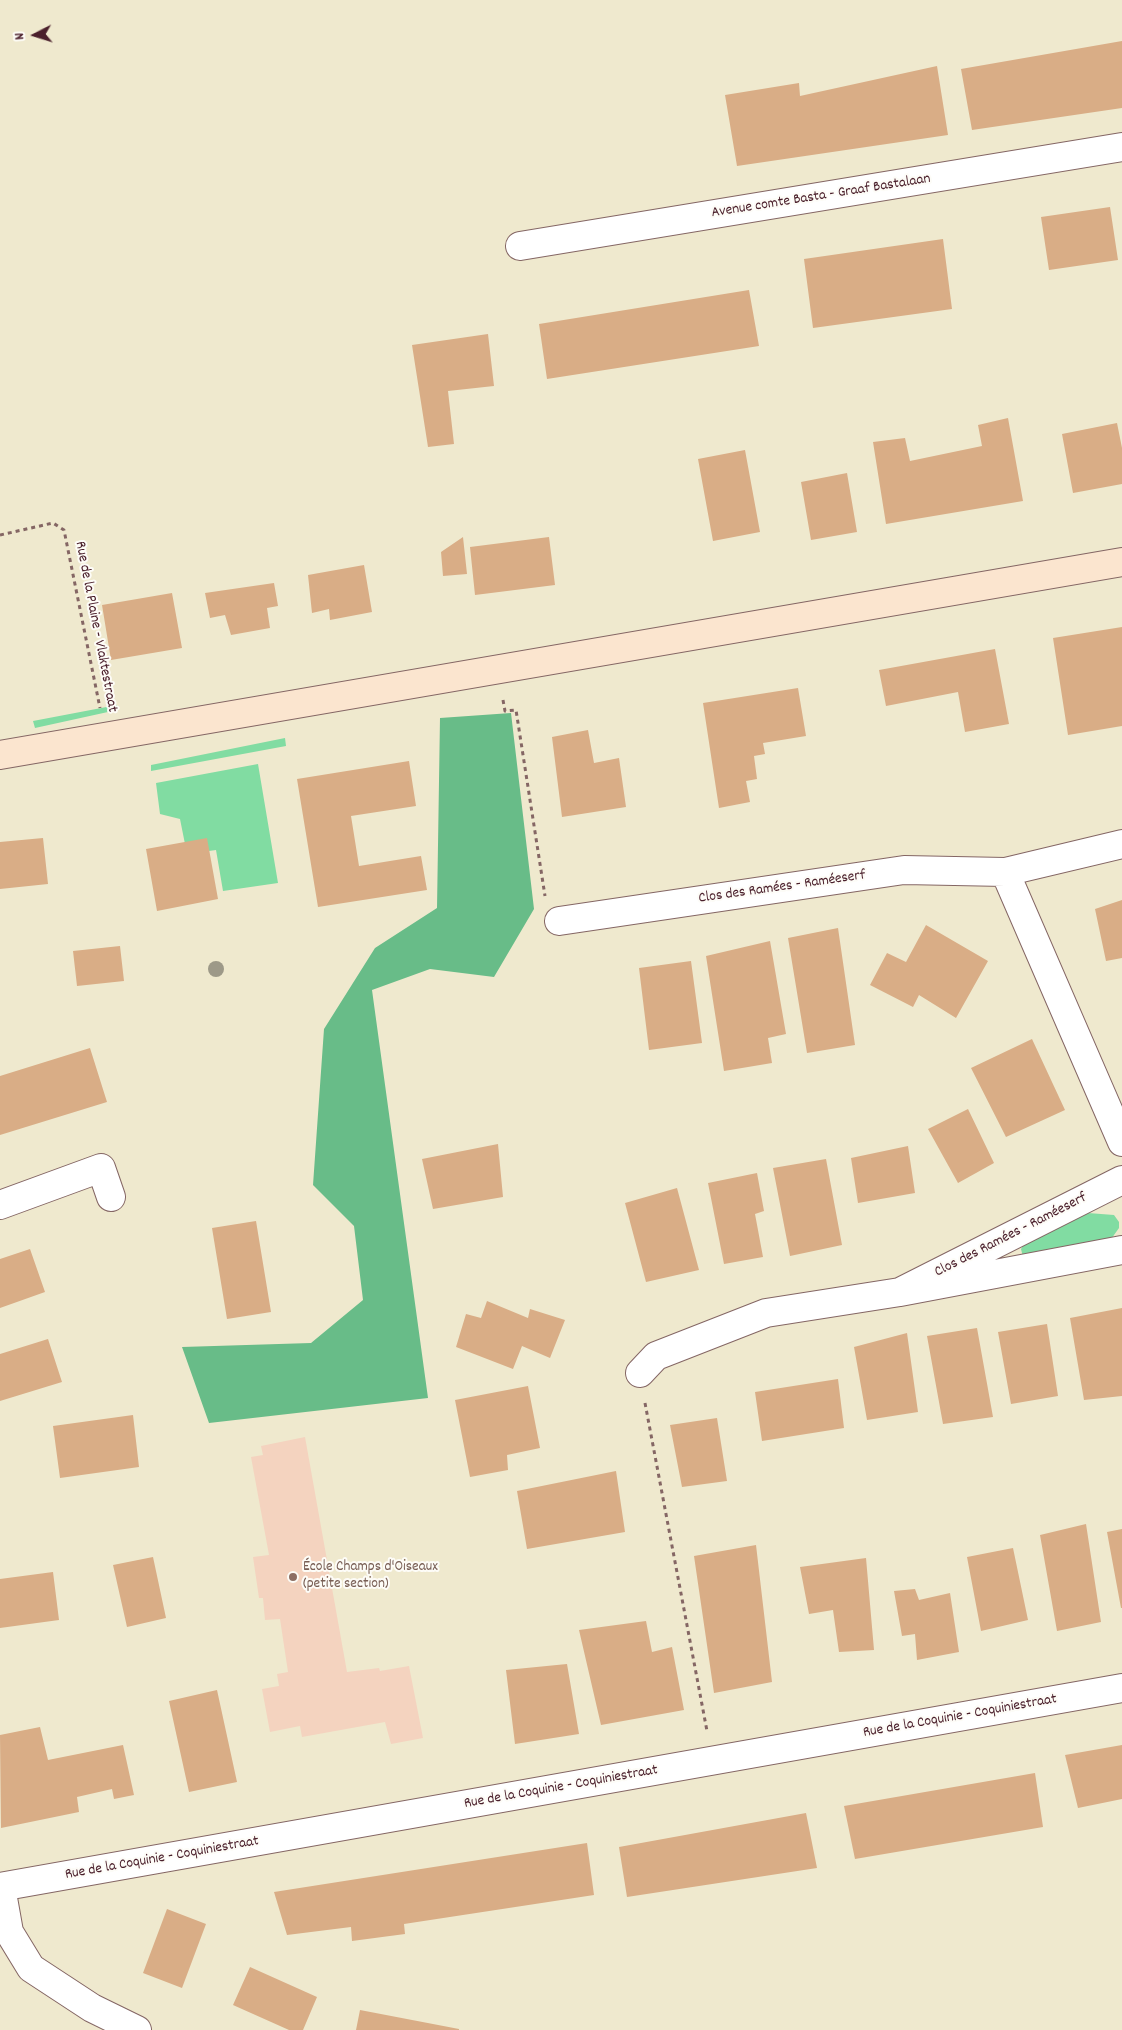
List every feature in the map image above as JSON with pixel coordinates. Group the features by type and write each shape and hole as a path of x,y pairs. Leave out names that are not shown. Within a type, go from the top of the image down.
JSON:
{"main road":[{"path":"0,755 1122,562"}],"street":[{"name":"Avenue comte Basta - Graaf Bastalaan","path":"520,246 1122,147"},
{"name":"Clos des Ramées - Raméeserf","path":"559,920 904,870 1005,872 1122,844"},
{"path":"1005,872 1122,1142"},
{"path":"0,1205 101,1168 111,1198"},
{"name":"Clos des Ramées - Raméeserf","path":"900,1292 1122,1180"},
{"name":"Clos des Ramées - Raméeserf","path":"640,1373 656,1356 766,1313 900,1292 1122,1250"},
{"name":"Rue de la Coquinie - Coquiniestraat","path":"0,1887 1122,1688"},
{"path":"0,1887 9,1932 32,1968 92,2008 138,2030"}],"path":[{"name":"Rue de la Plaine - Vlaktestraat","path":"0,535 53,523 64,530 106,737"},
{"path":"499,669 505,711 516,710 548,912 559,920"},
{"path":"640,1373 713,1761"}],"shaded area":[{"name":"École Champs d'Oiseaux (petite section)","path":"305,1437 347,1672 379,1668 380,1671 409,1666 423,1738 391,1744 385,1722 302,1737 300,1726 270,1732 262,1689 279,1686 277,1674 288,1672 280,1619 265,1620 263,1598 259,1598 253,1557 269,1555 251,1457 263,1455 261,1446"}],"green space":[{"path":"117,705 117,710 35,728 33,721"},
{"path":"511,713 534,909 494,977 430,969 372,990 428,1398 209,1423 182,1347 311,1343 363,1300 354,1226 313,1185 324,1029 375,948 437,908 440,718"},
{"path":"285,738 286,746 151,771 151,765"},
{"path":"258,764 278,883 223,891 216,850 187,854 180,819 160,814 156,783"},
{"path":"1088,1213 1114,1215 1119,1222 1119,1228 1109,1242 1023,1257 1021,1249 1025,1243"}],"building":[{"path":"1122,41 1122,108 972,130 961,69"},
{"path":"937,66 948,135 737,166 725,95 799,83 800,96"},
{"path":"1110,207 1118,260 1049,270 1041,217"},
{"path":"943,239 952,309 813,328 804,259"},
{"path":"749,290 759,346 547,379 539,324"},
{"path":"488,334 494,386 448,391 454,444 428,447 412,345"},
{"path":"1008,418 1023,501 886,524 873,442 905,438 910,461 982,446 978,425"},
{"path":"1117,423 1122,448 1122,484 1073,493 1062,434"},
{"path":"745,450 760,532 713,541 698,459"},
{"path":"847,473 857,532 811,540 801,482"},
{"path":"463,537 467,574 443,576 441,552"},
{"path":"549,537 555,585 475,595 470,547"},
{"path":"364,565 372,612 330,620 329,609 312,613 308,575"},
{"path":"274,583 278,606 267,608 270,628 231,635 225,615 210,618 205,593"},
{"path":"172,593 182,648 111,660 102,605"},
{"path":"1122,627 1122,726 1068,735 1053,638"},
{"path":"995,649 1009,724 965,732 958,692 886,706 879,670"},
{"path":"798,688 806,736 763,743 765,754 754,756 757,779 746,781 750,802 719,808 703,703"},
{"path":"588,730 594,763 619,758 626,807 562,817 552,737"},
{"path":"409,761 416,806 351,816 359,866 421,856 427,890 318,907 297,779"},
{"path":"43,838 48,884 0,889 0,842"},
{"path":"207,838 218,899 157,911 146,849"},
{"path":"1122,900 1122,958 1106,961 1095,909"},
{"path":"926,925 988,961 956,1018 919,995 913,1007 870,985 887,953 906,962"},
{"path":"838,928 855,1045 807,1053 788,938"},
{"path":"770,941 786,1034 768,1038 772,1063 724,1071 706,956"},
{"path":"120,946 124,981 77,986 73,951"},
{"path":"691,961 702,1043 649,1050 639,968"},
{"path":"1032,1039 1065,1110 1006,1137 971,1068"},
{"path":"90,1048 107,1102 0,1135 0,1076"},
{"path":"968,1109 994,1163 958,1183 928,1129"},
{"path":"498,1144 503,1197 433,1209 422,1159"},
{"path":"908,1146 915,1193 858,1203 851,1158"},
{"path":"826,1159 842,1245 790,1256 773,1168"},
{"path":"757,1173 764,1211 755,1214 763,1257 724,1264 708,1183"},
{"path":"677,1188 699,1270 646,1282 625,1203"},
{"path":"256,1221 271,1312 227,1319 212,1228"},
{"path":"30,1249 45,1292 0,1308 0,1259"},
{"path":"487,1301 528,1318 530,1309 565,1320 550,1358 522,1346 513,1369 456,1347 466,1314 481,1318"},
{"path":"1122,1308 1122,1396 1084,1400 1070,1318"},
{"path":"1047,1324 1058,1396 1011,1404 998,1332"},
{"path":"977,1328 993,1417 943,1424 927,1336"},
{"path":"907,1333 918,1412 867,1420 854,1347"},
{"path":"48,1339 62,1382 0,1401 0,1354"},
{"path":"838,1379 844,1428 762,1441 755,1392"},
{"path":"528,1386 540,1448 507,1455 508,1470 470,1477 455,1400"},
{"path":"133,1415 139,1467 60,1478 53,1426"},
{"path":"717,1418 727,1481 682,1487 670,1425"},
{"path":"616,1471 625,1532 527,1549 517,1491"},
{"path":"1086,1524 1101,1622 1057,1631 1040,1535"},
{"path":"1122,1529 1122,1608 1121,1608 1107,1532"},
{"path":"756,1545 772,1682 714,1693 694,1556"},
{"path":"1013,1548 1028,1620 981,1631 967,1557"},
{"path":"153,1557 166,1618 127,1627 113,1565"},
{"path":"866,1558 874,1650 839,1652 833,1610 809,1614 800,1567"},
{"path":"53,1572 59,1620 0,1628 0,1579"},
{"path":"915,1589 919,1600 950,1593 959,1652 917,1660 915,1634 902,1636 894,1591"},
{"path":"646,1621 652,1652 672,1647 684,1710 601,1725 579,1630"},
{"path":"567,1664 579,1734 515,1744 506,1670"},
{"path":"217,1690 237,1782 189,1792 169,1701"},
{"path":"40,1727 48,1760 123,1745 134,1795 114,1799 112,1789 77,1797 79,1812 1,1828 0,1735"},
{"path":"1122,1745 1122,1799 1078,1808 1065,1755"},
{"path":"1035,1773 1043,1827 855,1859 844,1806"},
{"path":"806,1813 817,1868 627,1897 619,1847"},
{"path":"587,1843 594,1895 404,1924 405,1934 352,1941 351,1927 287,1935 274,1892"},
{"path":"167,1909 206,1924 182,1988 143,1973"},
{"path":"250,1967 317,1997 303,2030 289,2030 233,2005"},
{"path":"360,2010 459,2029 459,2030 356,2030"}],"place":[{"name":"École Champs d'Oiseaux (petite section)","path":"293,1577"}]}
